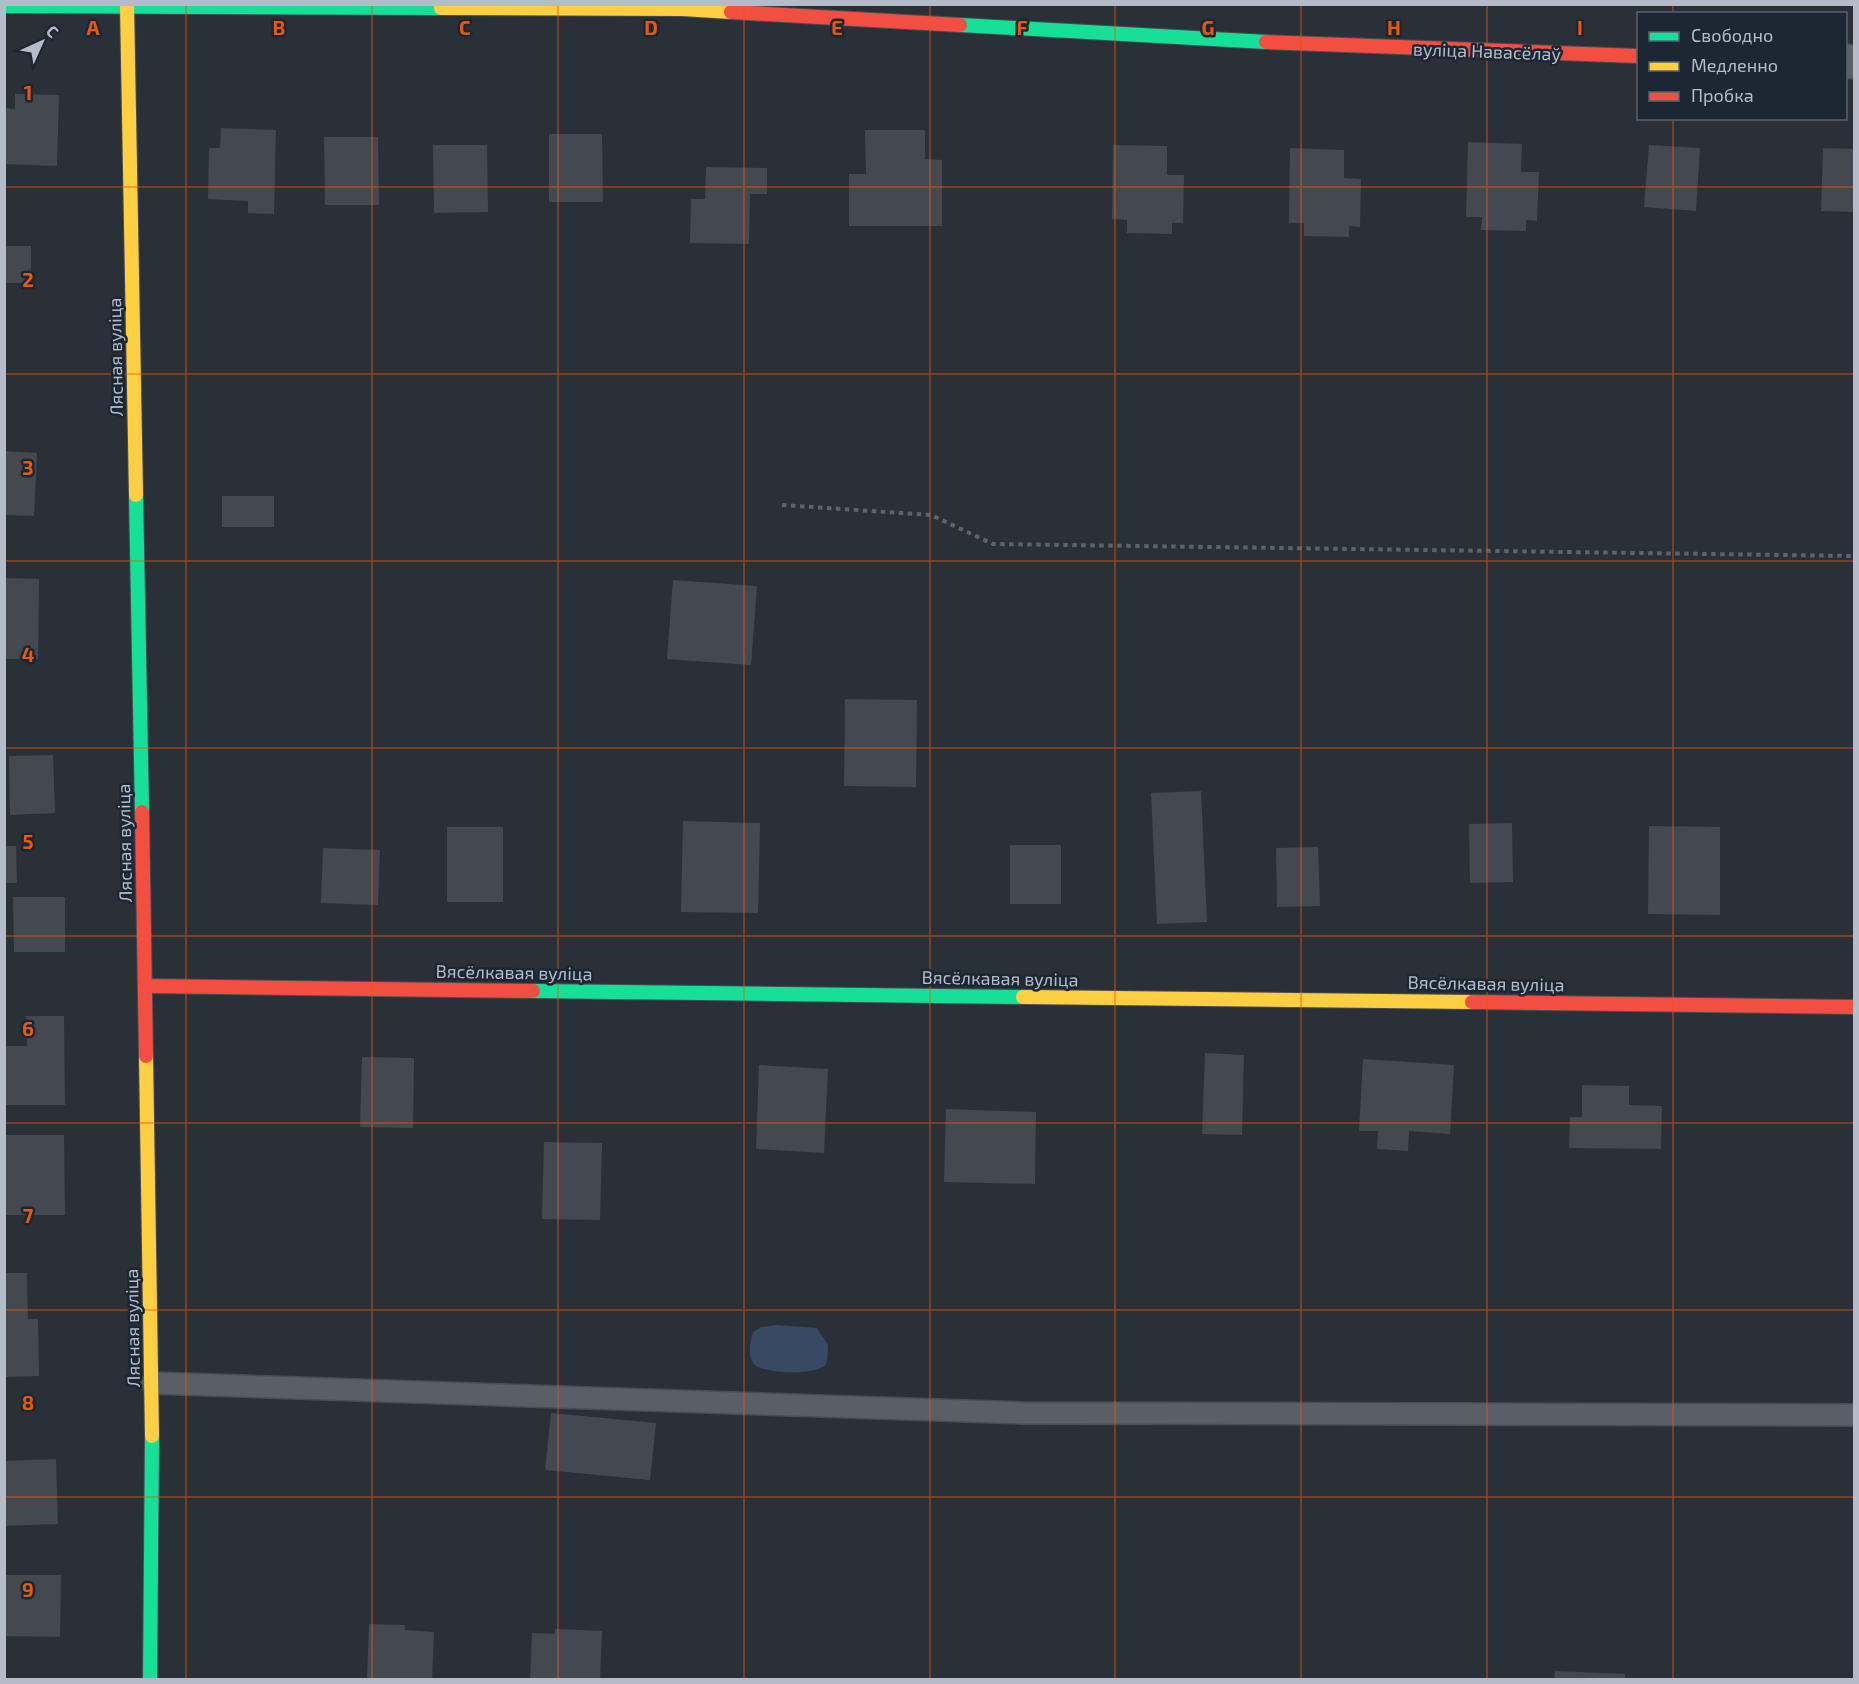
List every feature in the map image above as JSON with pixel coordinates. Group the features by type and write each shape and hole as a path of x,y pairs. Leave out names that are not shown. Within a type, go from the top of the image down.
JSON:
{"street":[{"name":"Лясная вуліца","path":"127,5 152,1383 150,1680"},
{"name":"вуліца Навасёлаў","path":"4,6 682,9 1366,48 1637,56"},
{"name":"Вясёлкавая вуліца","path":"146,986 1854,1007"}],"lane":[{"path":"152,1383 1022,1413 1854,1415"}],"path":[{"path":"782,505 931,515 993,544 1854,556"}],"water":[{"path":"777,1325 817,1328 828,1345 826,1364 821,1368 802,1372 778,1372 754,1364 750,1353 753,1332 761,1327"}],"building":[{"path":"15,94 59,95 57,166 4,164 4,108 15,109"},
{"path":"221,128 276,130 274,214 248,213 248,201 208,199 209,148 220,148"},
{"path":"865,130 925,130 925,159 942,160 942,226 849,226 849,174 866,174"},
{"path":"549,134 602,134 603,202 549,202"},
{"path":"324,137 378,137 379,205 325,205"},
{"path":"1468,142 1522,144 1521,172 1539,172 1537,221 1526,220 1526,231 1481,230 1482,217 1466,217"},
{"path":"433,145 487,145 488,212 434,213"},
{"path":"1113,145 1167,146 1167,175 1184,175 1183,223 1172,223 1172,234 1127,233 1127,220 1112,219"},
{"path":"1649,145 1700,148 1696,211 1644,207"},
{"path":"1290,148 1344,150 1344,178 1361,179 1360,227 1349,226 1349,237 1304,236 1304,223 1289,223"},
{"path":"1823,148 1854,149 1854,212 1821,211"},
{"path":"706,167 767,168 767,194 750,194 749,244 690,243 691,199 705,199"},
{"path":"4,246 31,246 31,283 4,283"},
{"path":"4,451 37,453 34,516 4,515"},
{"path":"222,496 274,496 274,527 222,527"},
{"path":"5,578 39,579 38,659 5,659"},
{"path":"673,580 757,586 751,665 667,659"},
{"path":"845,699 917,700 916,787 844,786"},
{"path":"53,755 55,813 10,815 9,756"},
{"path":"1201,791 1207,922 1157,924 1151,793"},
{"path":"683,821 760,823 758,913 681,912"},
{"path":"1512,823 1513,882 1470,883 1469,824"},
{"path":"1649,826 1720,827 1720,915 1648,914"},
{"path":"447,827 503,827 503,902 447,902"},
{"path":"1010,845 1061,845 1061,904 1010,904"},
{"path":"4,846 16,846 17,883 4,883"},
{"path":"1318,847 1320,906 1277,907 1276,848"},
{"path":"323,848 380,850 378,905 321,903"},
{"path":"13,897 65,897 65,952 14,952"},
{"path":"26,1016 64,1016 65,1105 4,1105 4,1046 27,1046"},
{"path":"1205,1053 1244,1055 1242,1135 1202,1134"},
{"path":"362,1057 414,1058 413,1128 360,1127"},
{"path":"1363,1059 1454,1065 1450,1134 1409,1131 1408,1151 1377,1149 1378,1131 1359,1131"},
{"path":"759,1065 828,1069 824,1153 756,1149"},
{"path":"1582,1085 1629,1086 1629,1105 1662,1106 1661,1149 1569,1148 1570,1117 1582,1117"},
{"path":"946,1109 1036,1112 1035,1184 944,1182"},
{"path":"4,1135 64,1135 65,1215 4,1215"},
{"path":"544,1142 602,1143 600,1220 542,1219"},
{"path":"4,1273 27,1273 28,1319 38,1319 39,1376 4,1377"},
{"path":"551,1413 656,1423 650,1480 545,1470"},
{"path":"56,1459 58,1524 4,1526 4,1461"},
{"path":"4,1575 61,1575 60,1637 4,1636"},
{"path":"369,1624 405,1625 405,1630 434,1632 432,1680 367,1680"},
{"path":"555,1629 602,1631 600,1680 530,1680 532,1633 555,1634"},
{"path":"1555,1671 1625,1674 1625,1680 1554,1680"}],"traffic: fast":[{"path":"4,6 441,8"},
{"path":"960,25 1266,42"},
{"path":"136,495 142,812"},
{"path":"533,991 1023,997"},
{"path":"150,1680 152,1436"}],"traffic: slow":[{"path":"127,5 136,495"},
{"path":"441,8 682,9 731,12"},
{"path":"1023,997 1472,1002"},
{"path":"146,1056 152,1436"}],"traffic: jam":[{"path":"731,12 960,25"},
{"path":"1266,42 1637,56"},
{"path":"142,812 146,1056"},
{"path":"146,986 533,991"},
{"path":"1472,1002 1854,1007"}]}
